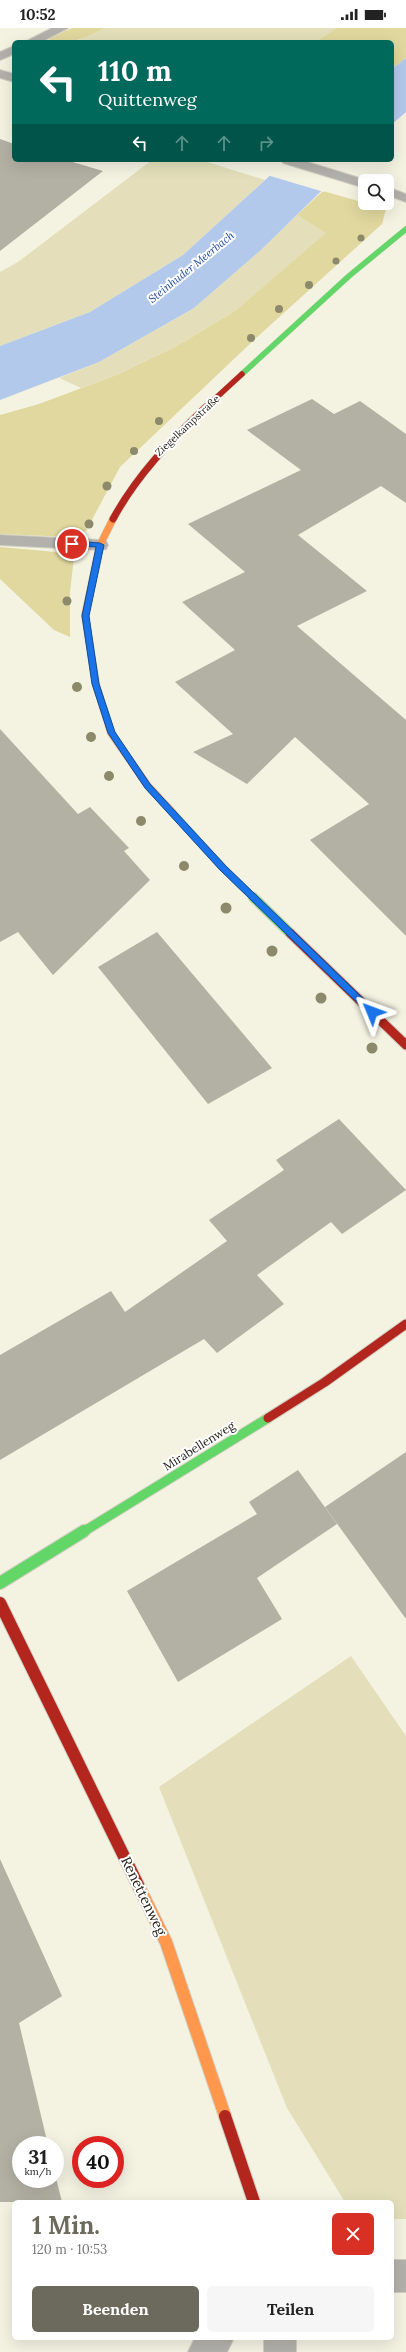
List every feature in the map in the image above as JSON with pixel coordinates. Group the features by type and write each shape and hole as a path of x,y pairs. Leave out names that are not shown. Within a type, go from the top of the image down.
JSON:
{"street":[{"path":"35,40 62,28"},
{"path":"0,56 12,51"},
{"path":"0,74 12,77"},
{"path":"295,162 358,181"},
{"path":"394,194 406,198"},
{"name":"Ziegelkampstraße","path":"406,229 349,276 156,454 125,494 100,545 85,616 96,684 111,733 148,786 223,868 406,1045"},
{"path":"0,540 100,545"},
{"name":"Mirabellenweg","path":"0,1583 325,1382 406,1324"},
{"name":"Renettenweg","path":"0,1603 166,1942 253,2200"},
{"path":"394,2276 406,2276"},
{"path":"204,2352 216,2340"},
{"path":"280,2340 280,2352"}],"shaded area":[{"path":"72,28 105,28 77,40 48,39"},
{"path":"105,28 336,28 319,40 78,40"},
{"path":"336,28 406,28 406,58 394,67 394,40 319,40"},
{"path":"149,162 207,162 265,180 183,255 90,312 0,346 0,272 18,262"},
{"path":"323,191 358,201 358,210 386,210 382,224 255,339 120,467 86,531 70,537 0,534 0,415 39,404 119,374 177,346 235,311 326,233 297,215"},
{"path":"297,215 327,233 235,311 177,346 119,374 81,388 59,378 99,362 194,308 262,249"},
{"path":"0,547 56,552 74,557 70,592 70,637 54,630 0,579"},
{"path":"351,1656 406,1736 406,2219 394,2219 394,2200 344,2200 287,2108 159,1787"}],"water":[{"path":"406,58 406,112 394,122 394,67"},
{"name":"Steinhuder Meerbach","path":"285,162 351,162 262,249 194,308 99,362 0,400 0,346 90,312 183,255"}],"pier":[{"path":"282,162 353,162 324,192 267,175"}],"building":[{"path":"0,139 12,143 12,162 73,162 103,171 0,251"},
{"path":"312,399 334,414 360,401 406,434 406,503 381,486 298,535 367,591 297,626 406,720 406,936 310,840 369,804 295,737 247,784 193,752 233,734 175,682 235,650 182,602 245,572 188,524 301,470 247,430"},
{"path":"0,729 78,814 90,807 129,848 124,851 150,880 53,975 18,932 0,942"},
{"path":"157,932 272,1068 208,1104 98,967"},
{"path":"339,1119 406,1190 342,1234 331,1222 257,1275 284,1304 217,1353 204,1339 0,1460 0,1355 111,1291 125,1312 227,1241 209,1220 284,1170 276,1160"},
{"path":"406,1452 406,1619 325,1507"},
{"path":"298,1470 337,1524 257,1578 282,1619 178,1682 127,1591 257,1514 249,1502"},
{"path":"0,1859 62,1996 19,2023 46,2136 12,2136 12,2188 58,2188 62,2200 12,2200 12,2202 0,2202"}],"traffic: fast":[{"path":"242,374 349,276 406,229"},
{"path":"173,813 223,868 290,933"},
{"path":"0,1583 268,1418"}],"traffic: slow":[{"path":"113,519 100,545 85,615 96,684 111,733 148,786 173,813"},
{"path":"138,1885 166,1942 225,2116"}],"traffic: jam":[{"path":"113,519 125,497 139,477 170,441 242,374"},
{"path":"290,933 406,1045"},
{"path":"268,1418 325,1382 406,1324"},
{"path":"0,1603 138,1885"},
{"path":"225,2116 253,2200"}],"route":[{"path":"72,544 100,545 85,616 96,684 111,733 148,786 223,868 372,1012"}]}
